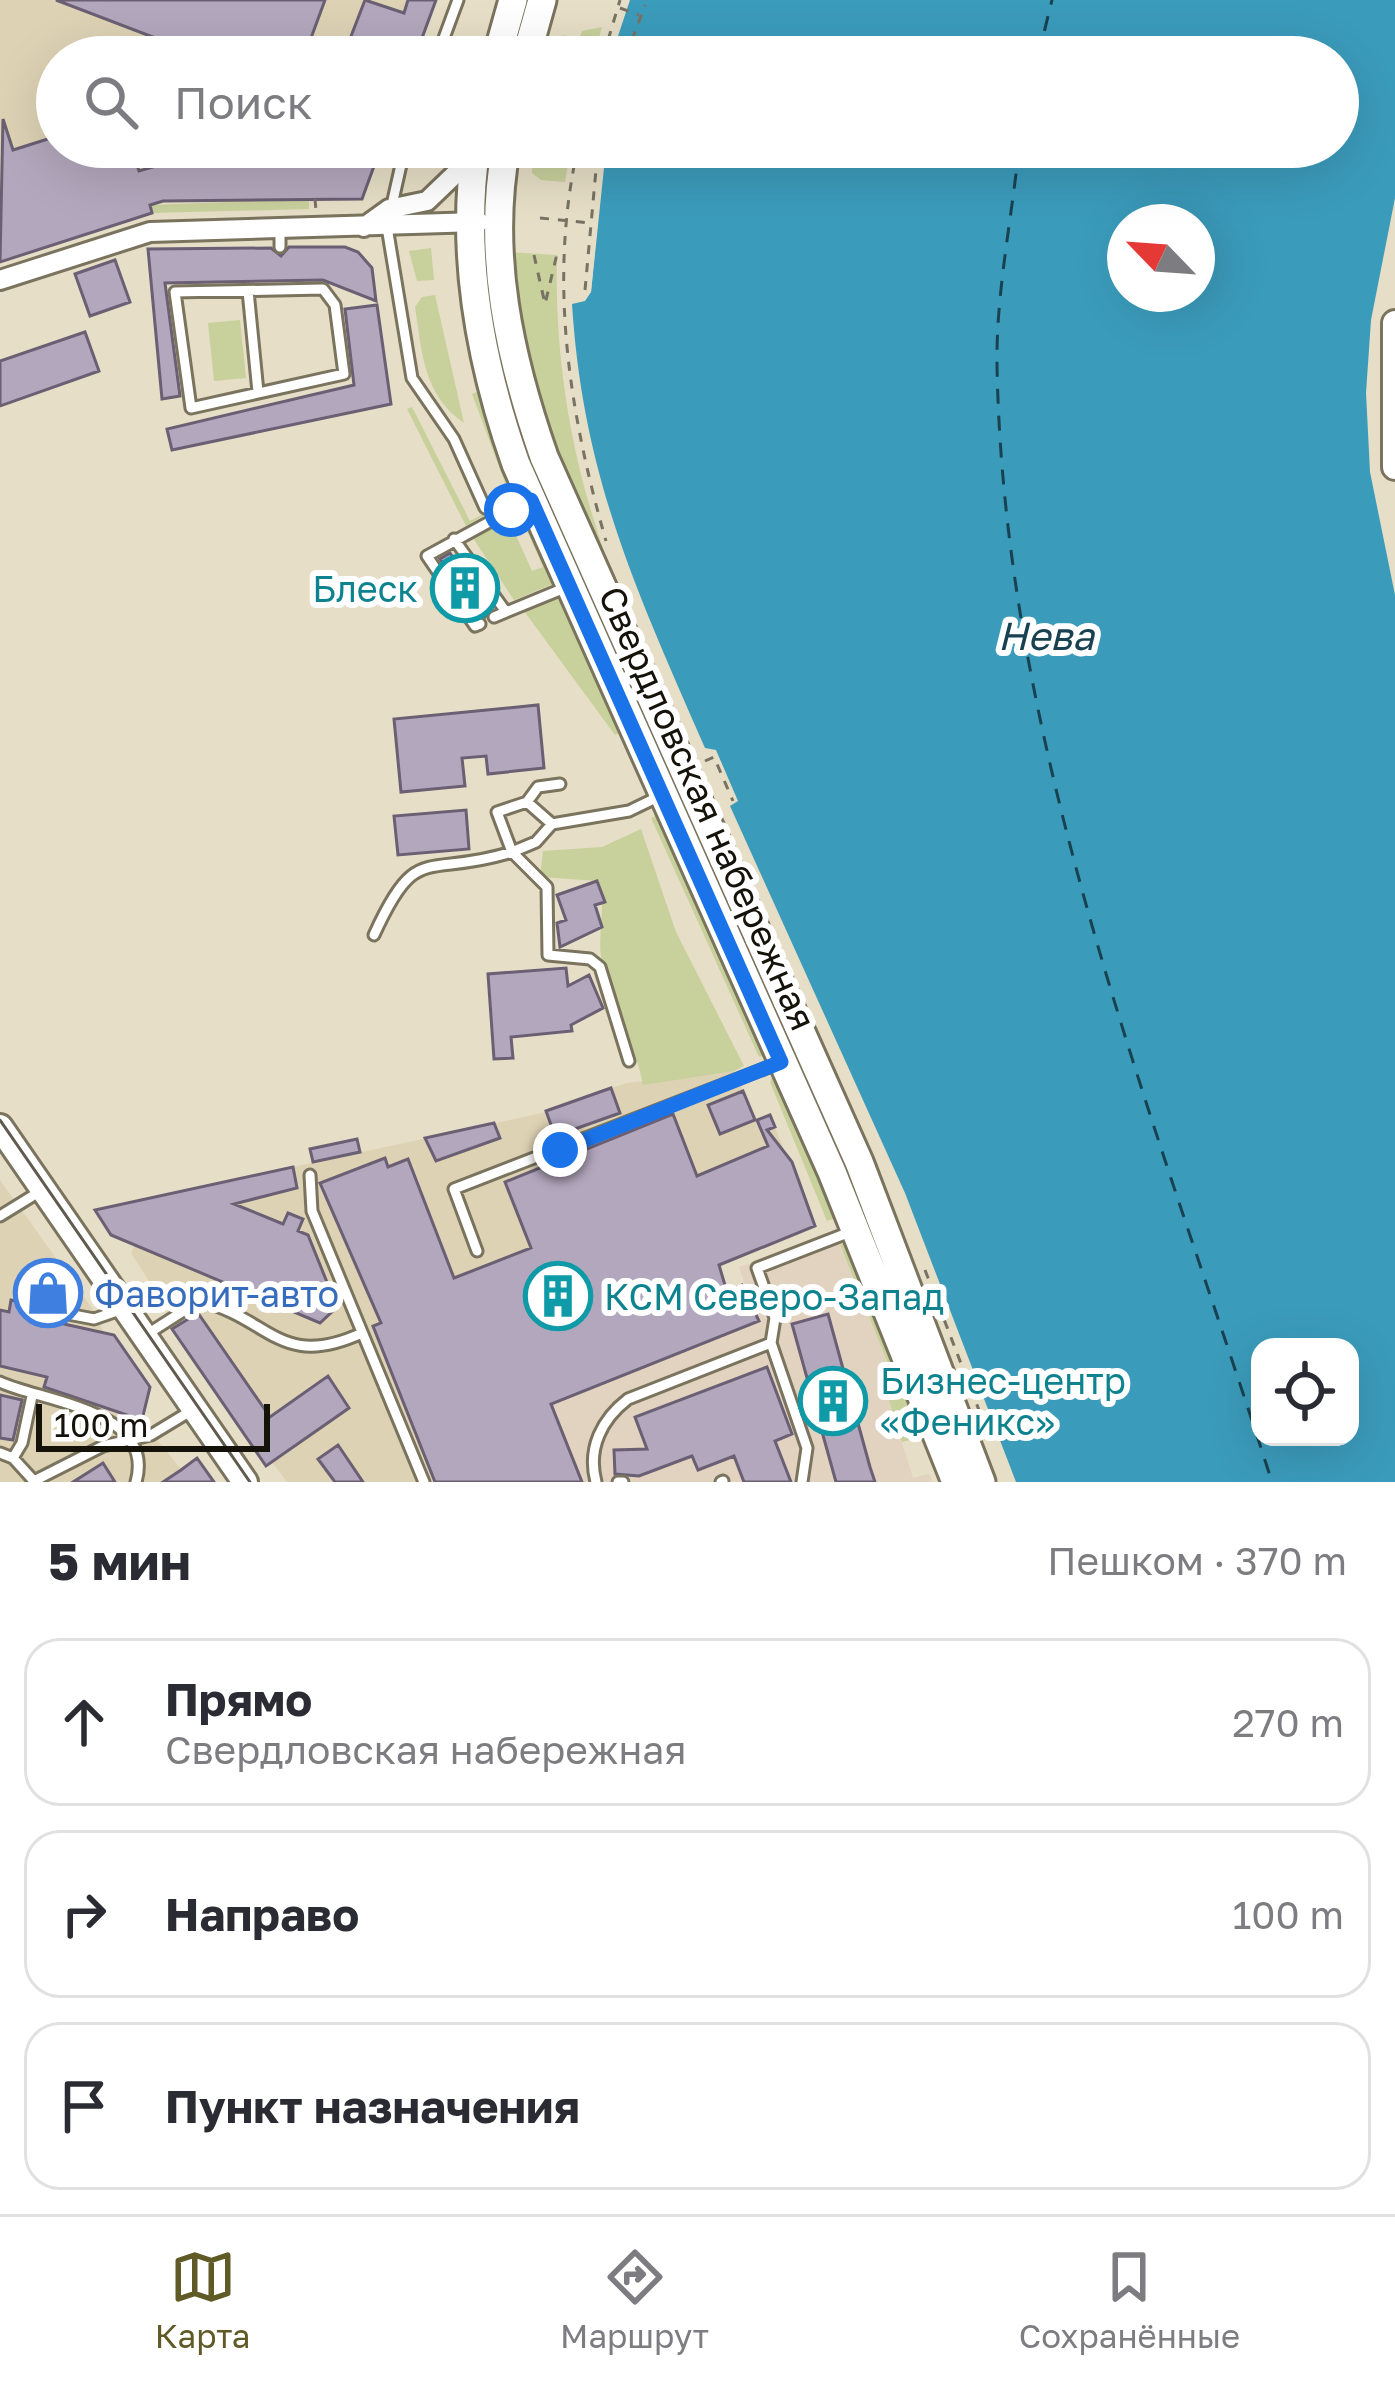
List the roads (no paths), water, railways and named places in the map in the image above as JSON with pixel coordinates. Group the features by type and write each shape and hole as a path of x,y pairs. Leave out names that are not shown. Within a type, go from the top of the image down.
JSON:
{"main road":[{"path":"502,36 513,0"},
{"path":"532,36 542,0"},
{"name":"Свердловская набережная","path":"474,168 469,226 472,280 492,398 531,500 855,1230 956,1482"},
{"name":"Свердловская набережная","path":"504,168 499,214 508,332 544,457 859,1162 981,1482"},
{"path":"1395,323 1395,467"},
{"path":"0,1127 245,1482"}],"street":[{"path":"0,280 150,232 280,238 364,227 427,201 459,168"},
{"path":"388,218 469,226 499,214"}],"lane":[{"path":"445,36 458,0"},
{"path":"399,168 388,218 412,378 454,440 485,508"},
{"path":"280,286 323,289 335,305 344,374 191,408 175,292 248,291 280,286"},
{"path":"248,291 258,392"},
{"path":"480,624 475,626 427,556 531,500"},
{"path":"454,539 506,612"},
{"path":"494,617 570,585"},
{"path":"560,784 538,787 527,802 497,812 512,852 547,887 548,955 590,959 600,967 629,1061"},
{"path":"374,935 395,888 415,869 476,863 536,842 552,824 629,811 663,795"},
{"path":"527,802 552,824"},
{"path":"477,1251 454,1189 781,1062"},
{"path":"310,1175 312,1211 424,1482"},
{"path":"0,1216 43,1190"},
{"path":"802,1482 807,1448 771,1343 775,1318 757,1268 855,1230"},
{"path":"144,1336 199,1301 280,1343 308,1349 362,1333"},
{"path":"42,1309 94,1319 124,1308"},
{"path":"596,1482 592,1458 609,1414 628,1400 771,1343"},
{"path":"0,1382 105,1417 131,1444 139,1469 136,1482"},
{"path":"13,1458 22,1443 32,1396"},
{"path":"0,1453 13,1458 33,1482 103,1446 131,1444 194,1408"}],"water":[{"name":"Нева","path":"630,0 1395,0 1395,198 1371,320 1366,393 1370,472 1395,595 1395,1482 1016,1482 905,1193 730,806 738,801 716,750 705,748 636,585 588,425 572,304 591,292 603,168 1359,168 1359,36 618,36"}],"tram line":[{"path":"0,1120 250,1482"}],"place":[{"name":"Блеск","path":"465,588"},
{"name":"Фаворит-авто","path":"48,1293"},
{"name":"КСМ Северо-Запад","path":"558,1296"},
{"name":"Бизнес-центр «Феникс»","path":"833,1401"}]}
